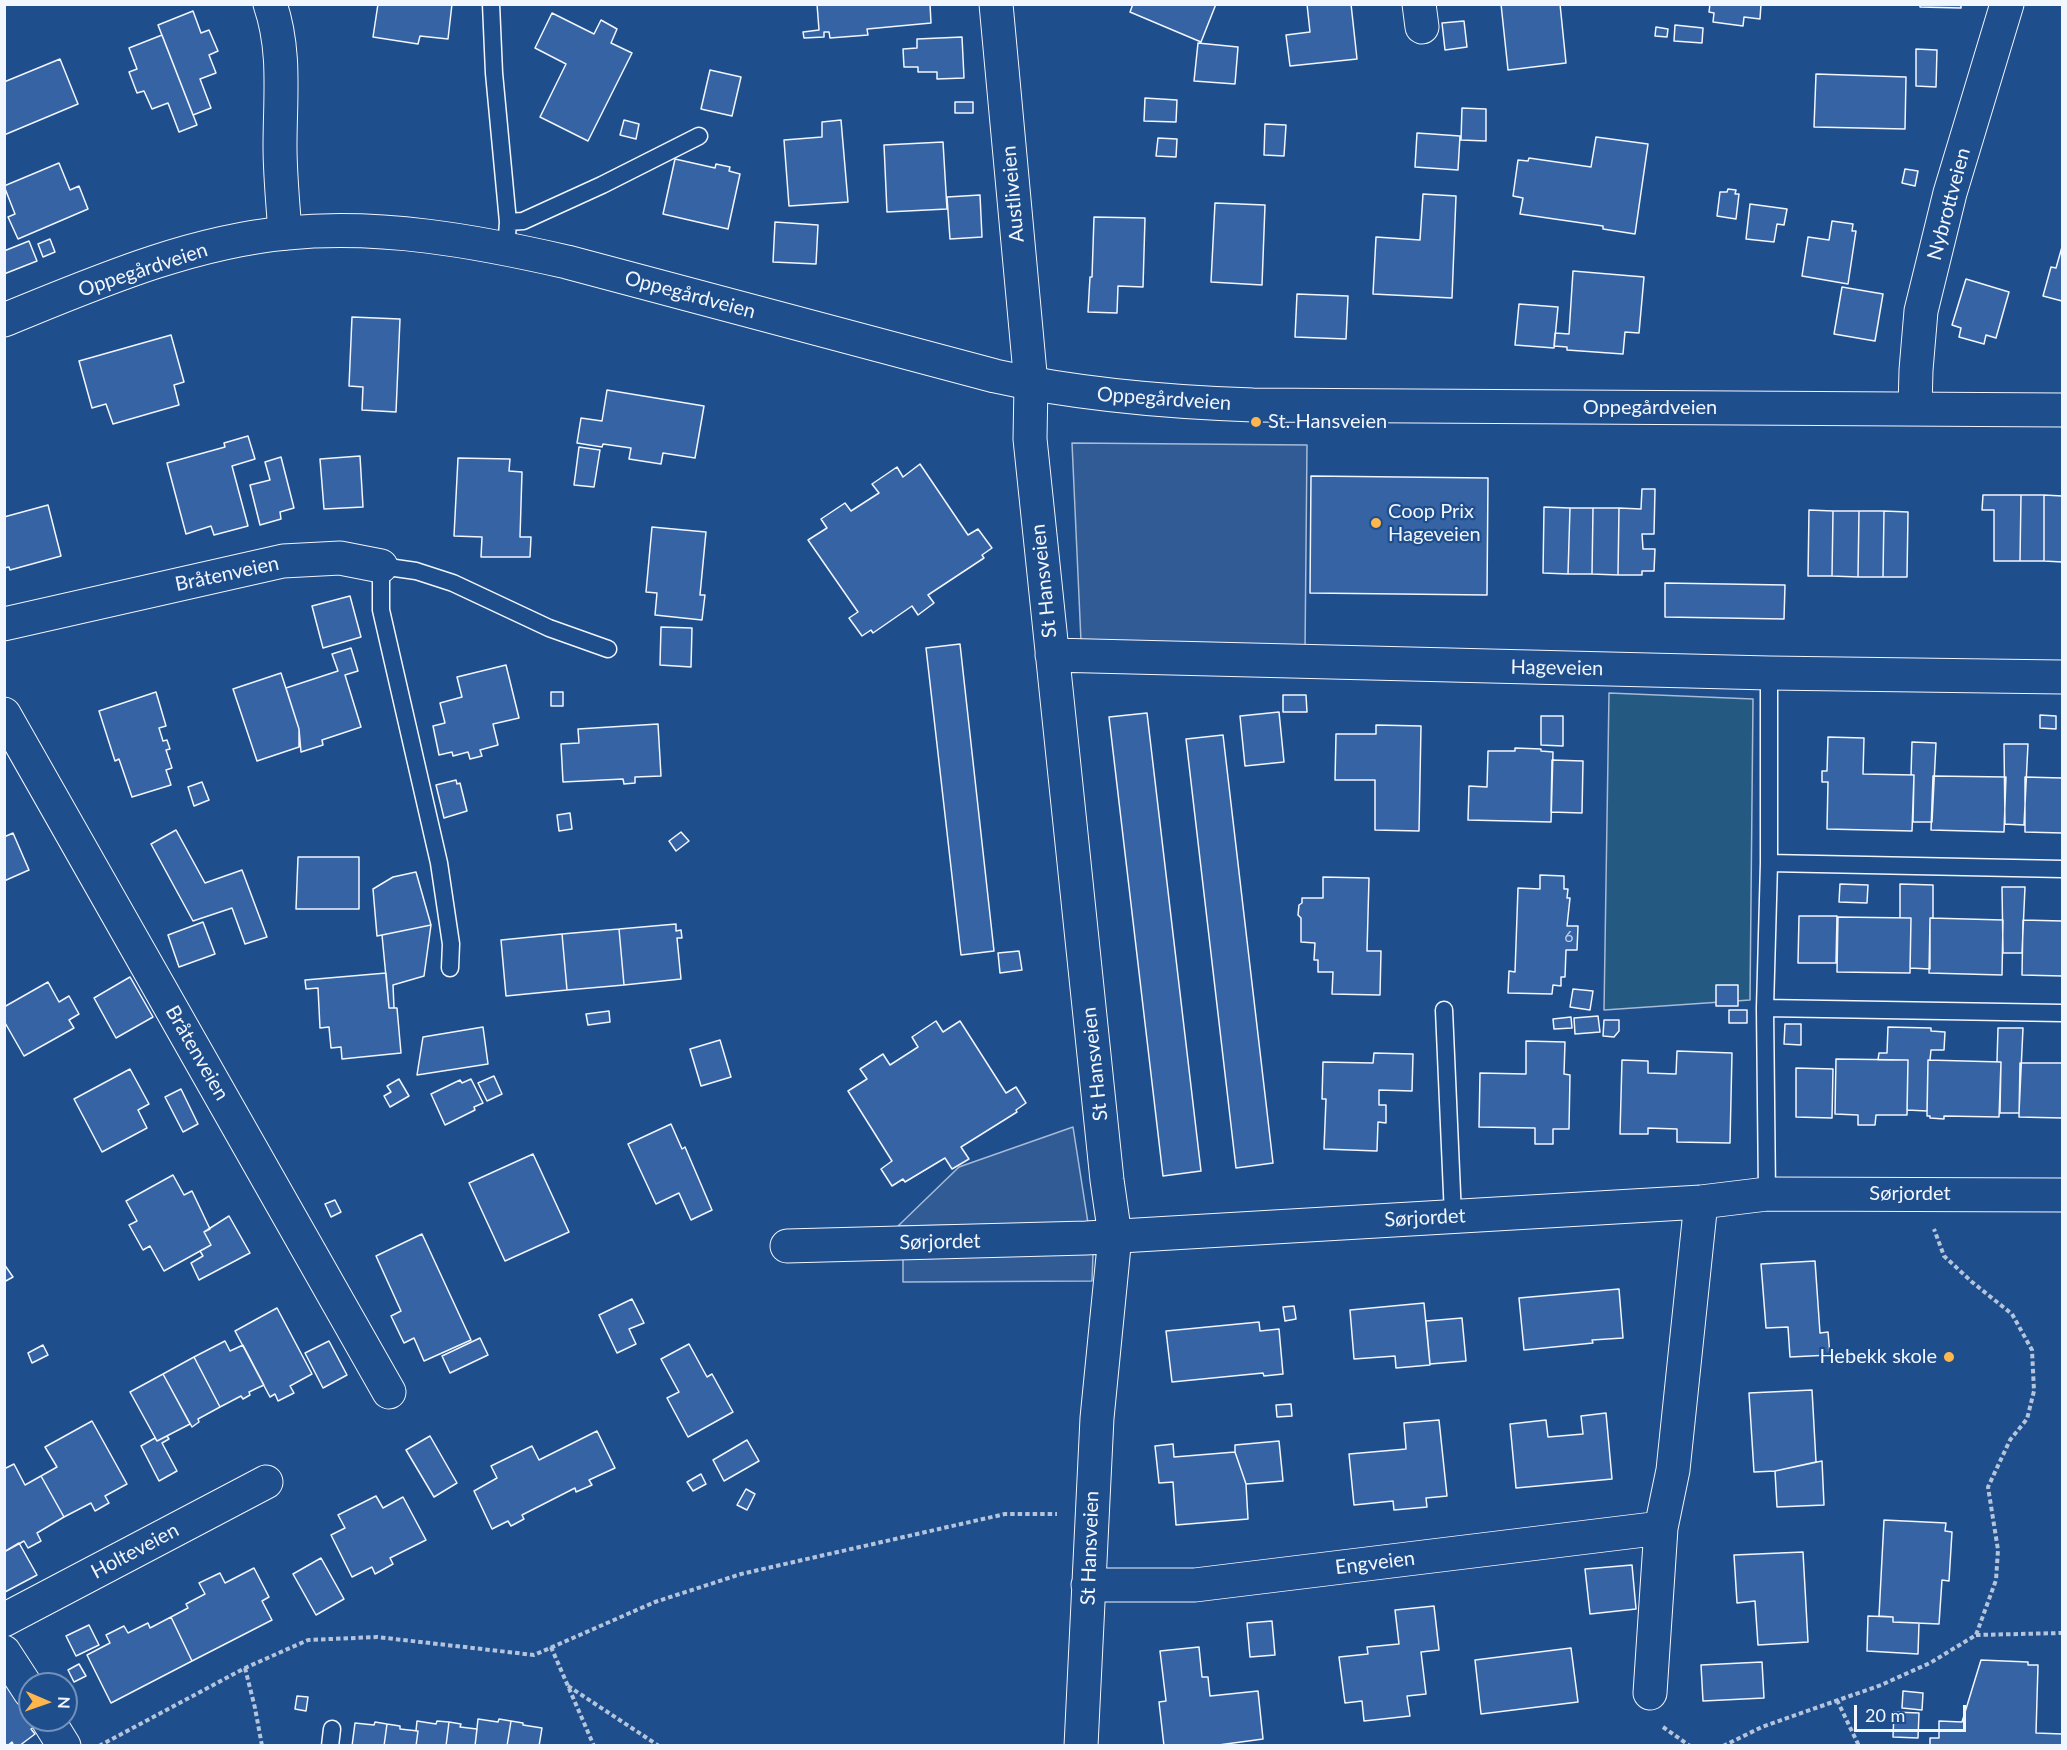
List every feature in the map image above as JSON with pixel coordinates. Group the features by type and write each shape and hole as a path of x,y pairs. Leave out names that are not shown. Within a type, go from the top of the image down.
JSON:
{"street":[{"path":"270,4 277,25 281,49 280,149 285,234"},
{"name":"Austliveien","path":"996,4 1031,384"},
{"name":"Nybrottveien","path":"1915,408 1921,311 1950,193 2007,4"},
{"name":"Oppegårdveien","path":"4,320 170,258 229,243 319,231 507,235 577,265 1031,384 1142,399 1253,405 2062,410"},
{"name":"St Hansveien","path":"1031,384 1030,439 1115,1236 1096,1418 1082,1746"},
{"name":"Bråtenveien","path":"4,624 283,561 340,558 381,566"},
{"name":"Hageveien","path":"1052,655 1769,673 2062,677"},
{"name":"Bråtenveien","path":"4,714 389,1392"},
{"name":"Sørjordet","path":"787,1246 1159,1235 1701,1202 1767,1194 2062,1195"},
{"path":"1650,1693 1661,1528 1673,1470 1701,1202"},
{"name":"Holteveien","path":"4,1620 266,1482"},
{"name":"Engveien","path":"1088,1585 1195,1585 1661,1528"},
{"path":"4,1652 18,1674"},
{"path":"55,1732 64,1746"}],"lane":[{"path":"491,4 494,74 507,235"},
{"path":"507,235 523,221 602,185 699,136"},
{"path":"381,566 381,610 439,863 451,944 450,968"},
{"name":"Bråtenveien","path":"381,566 416,571 453,583 549,628 608,649"},
{"path":"1767,1194 1765,1008 1769,673"},
{"path":"1768,863 2062,869"},
{"path":"1765,1008 2062,1013"},
{"path":"1444,1010 1453,1216"}],"path":[{"path":"1926,1194 1932,1223 1944,1256 2012,1314 2032,1350 2034,1391 2027,1419 2010,1440 1988,1487 1998,1560 1996,1580 1976,1635"},
{"path":"99,1746 244,1668 308,1640 377,1637 534,1655 655,1602 741,1574 1005,1514 1064,1514"},
{"path":"1723,1746 1762,1727 1881,1685 1930,1663 1976,1635 2062,1633"},
{"path":"551,1647 594,1746"},
{"path":"244,1668 262,1746"},
{"path":"568,1686 659,1746"},
{"path":"1837,1701 1859,1746"}],"shaded area":[{"path":"1072,443 1307,445 1305,650 1081,641"},
{"path":"1609,693 1753,699 1750,1000 1604,1010"},
{"path":"1073,1127 1088,1223 898,1226 959,1167"},
{"path":"1093,1254 1092,1281 903,1282 903,1255"}],"building":[{"path":"378,4 452,4 448,39 420,36 418,44 373,37"},
{"path":"817,4 930,4 931,23 867,29 868,35 830,38 829,32 824,32 824,37 804,38 803,32 819,30"},
{"path":"1133,4 1216,4 1201,42 1130,12"},
{"path":"1307,4 1351,4 1357,59 1290,66 1286,35 1310,32"},
{"path":"1501,4 1560,4 1566,63 1508,70"},
{"path":"1710,4 1761,4 1760,19 1744,17 1743,26 1713,22 1714,13 1709,12"},
{"path":"1920,4 1961,4 1961,8 1920,7"},
{"path":"193,11 201,33 209,30 218,51 209,55 216,73 200,79 211,108 193,115 158,25"},
{"path":"552,13 594,34 601,20 617,29 611,43 632,53 588,141 540,117 566,64 535,48"},
{"path":"1464,21 1467,47 1445,50 1442,23"},
{"path":"1675,25 1703,28 1702,43 1674,41"},
{"path":"1656,27 1668,29 1667,37 1655,36"},
{"path":"162,35 197,125 179,132 168,103 152,109 144,91 137,93 129,72 137,69 129,48"},
{"path":"962,37 964,78 937,79 937,72 918,72 918,67 904,67 903,49 917,48 917,39"},
{"path":"1198,43 1238,47 1235,84 1194,81"},
{"path":"1916,49 1937,50 1936,87 1916,86"},
{"path":"60,59 78,104 4,135 4,82"},
{"path":"710,70 741,77 732,116 701,109"},
{"path":"1816,74 1906,77 1905,129 1814,127"},
{"path":"1145,98 1177,100 1176,122 1144,121"},
{"path":"955,102 973,102 973,113 955,113"},
{"path":"1462,108 1486,109 1486,141 1461,140"},
{"path":"624,120 639,124 636,139 620,135"},
{"path":"841,120 848,202 789,206 784,140 822,137 822,122"},
{"path":"1265,124 1286,125 1284,156 1264,155"},
{"path":"1417,133 1460,136 1458,170 1415,167"},
{"path":"1596,137 1648,144 1635,234 1603,229 1603,226 1520,214 1523,198 1513,196 1518,160 1528,161 1529,158 1591,167"},
{"path":"1158,138 1177,139 1176,157 1156,156"},
{"path":"943,142 947,209 887,212 884,145"},
{"path":"675,159 715,168 716,164 730,167 729,171 740,174 728,229 663,214"},
{"path":"59,163 70,190 79,186 88,209 18,239 8,217 15,214 4,186"},
{"path":"1905,169 1918,171 1915,186 1902,183"},
{"path":"1728,189 1736,190 1735,194 1739,194 1736,219 1717,216 1720,192 1727,192"},
{"path":"1423,194 1456,196 1452,298 1373,294 1376,237 1420,240"},
{"path":"980,195 982,237 950,239 947,197"},
{"path":"1215,203 1265,205 1262,285 1211,282"},
{"path":"1750,204 1787,209 1784,225 1777,224 1774,242 1746,239"},
{"path":"1094,217 1145,218 1143,287 1118,286 1117,313 1088,312"},
{"path":"1832,221 1853,224 1852,231 1856,231 1848,284 1802,276 1808,237 1829,240"},
{"path":"775,222 818,225 816,264 773,262"},
{"path":"50,239 55,252 43,257 38,244"},
{"path":"29,241 37,261 4,274 4,251"},
{"path":"2062,247 2062,301 2043,296 2051,267 2056,268"},
{"path":"1573,271 1644,277 1639,333 1625,332 1623,354 1567,350 1567,347 1554,346 1555,333 1569,334"},
{"path":"1966,279 2009,292 1996,338 1986,335 1984,344 1959,337 1961,328 1952,325"},
{"path":"1842,287 1883,294 1875,341 1834,334"},
{"path":"1297,294 1348,296 1346,339 1295,337"},
{"path":"1519,304 1558,307 1554,348 1515,345"},
{"path":"352,317 400,319 396,412 362,410 363,387 349,386"},
{"path":"171,335 184,382 174,385 179,405 113,424 106,404 92,408 79,361"},
{"path":"607,390 704,406 695,458 663,453 661,464 629,459 631,448 577,443 581,418 602,421"},
{"path":"248,436 255,459 232,466 248,526 214,535 211,526 186,534 167,463 225,447 224,443"},
{"path":"579,447 600,450 594,487 574,485"},
{"path":"360,456 363,507 324,509 320,459"},
{"path":"281,457 294,508 280,512 281,519 260,525 250,485 270,480 265,462"},
{"path":"458,458 510,459 509,471 522,472 520,537 531,537 530,557 481,557 482,537 454,536"},
{"path":"920,464 968,535 978,529 992,548 982,555 984,558 928,595 934,603 918,615 912,606 873,633 871,630 862,636 849,618 858,612 808,540 827,528 821,519 845,503 851,511 879,493 872,484 897,467 903,477"},
{"path":"1311,476 1488,478 1487,595 1310,593"},
{"path":"1642,489 1655,489 1654,534 1642,534 1643,549 1655,549 1654,571 1642,571 1642,575 1618,575 1619,508 1641,509"},
{"path":"1983,495 2021,495 2020,561 1994,561 1994,510 1982,510"},
{"path":"2021,495 2044,495 2044,561 2020,561"},
{"path":"2044,495 2062,496 2062,562 2044,561"},
{"path":"48,505 61,556 10,570 9,567 4,568 4,517"},
{"path":"1544,507 1570,508 1568,574 1543,573"},
{"path":"1570,508 1593,508 1592,574 1568,574"},
{"path":"1593,508 1619,508 1618,575 1592,574"},
{"path":"1809,510 1833,511 1832,576 1808,576"},
{"path":"1833,511 1859,511 1858,577 1832,576"},
{"path":"1859,511 1884,511 1883,577 1858,577"},
{"path":"1884,511 1908,512 1907,577 1883,577"},
{"path":"652,527 706,532 700,595 705,595 702,620 655,615 657,593 646,592"},
{"path":"1665,583 1785,585 1784,619 1665,617"},
{"path":"350,596 361,637 323,648 312,606"},
{"path":"661,627 692,628 691,667 660,665"},
{"path":"960,644 994,951 961,955 926,648"},
{"path":"351,648 358,671 345,675 361,727 322,740 323,745 301,752 299,729 286,688 338,671 332,654"},
{"path":"506,665 519,718 493,724 498,745 480,750 482,756 470,759 468,752 453,756 452,752 439,755 433,726 445,723 440,703 462,697 457,677"},
{"path":"281,673 299,729 299,747 257,761 233,689"},
{"path":"156,692 166,726 159,728 163,741 167,740 170,749 166,750 172,768 166,770 171,785 132,797 119,759 115,761 99,711"},
{"path":"551,692 563,692 563,706 551,706"},
{"path":"1283,695 1306,695 1307,712 1283,712"},
{"path":"1279,712 1284,762 1245,766 1240,716"},
{"path":"1147,713 1201,1171 1163,1176 1109,717"},
{"path":"2040,715 2056,716 2056,729 2040,728"},
{"path":"1541,716 1563,716 1563,746 1541,745"},
{"path":"658,724 661,776 635,777 635,783 624,784 623,779 563,782 561,744 579,743 578,729"},
{"path":"1376,725 1421,726 1419,831 1375,830 1375,780 1335,780 1336,734 1376,734"},
{"path":"1223,735 1273,1163 1236,1168 1186,739"},
{"path":"1828,737 1864,738 1863,774 1914,775 1912,831 1827,829 1828,782 1822,782 1822,771 1827,771"},
{"path":"1912,742 1936,743 1932,822 1913,822"},
{"path":"2004,744 2028,744 2024,825 2005,824"},
{"path":"1515,748 1553,752 1551,822 1468,820 1469,786 1487,787 1488,751 1515,751"},
{"path":"1552,760 1583,761 1582,813 1551,812"},
{"path":"1933,776 2006,777 2004,832 1931,830"},
{"path":"2025,777 2062,778 2062,833 2025,832"},
{"path":"456,780 457,784 460,783 467,811 444,818 436,785"},
{"path":"202,782 209,800 194,806 188,787"},
{"path":"570,813 572,829 559,831 557,815"},
{"path":"176,830 205,883 242,870 267,937 245,944 232,908 193,921 151,844"},
{"path":"681,832 689,841 676,851 669,841"},
{"path":"13,833 29,870 4,881 4,837"},
{"path":"298,857 359,857 359,909 296,909"},
{"path":"416,872 431,925 377,936 373,889 393,877"},
{"path":"1540,875 1564,876 1564,889 1568,889 1567,898 1570,898 1567,926 1578,926 1577,950 1566,950 1565,977 1561,977 1561,986 1553,985 1552,994 1508,993 1509,971 1515,972 1518,888 1540,889"},
{"path":"1323,877 1369,878 1367,951 1381,951 1380,995 1332,994 1333,972 1318,972 1318,960 1314,960 1315,943 1301,942 1299,905 1302,903 1302,898 1323,898"},
{"path":"1840,884 1868,885 1867,903 1839,902"},
{"path":"1900,884 1933,885 1933,918 1930,918 1930,969 1910,968 1911,918 1900,918"},
{"path":"2002,887 2025,887 2022,953 2003,953"},
{"path":"1799,916 1837,916 1836,963 1798,963"},
{"path":"1838,917 1911,918 1910,973 1837,972"},
{"path":"1930,918 2003,920 2002,975 1929,973"},
{"path":"2023,920 2062,921 2062,976 2022,975"},
{"path":"203,922 215,954 179,967 168,935"},
{"path":"676,924 676,931 681,930 682,938 677,938 681,979 624,985 619,929"},
{"path":"431,925 424,976 393,985 394,1008 389,1008 382,935"},
{"path":"619,929 624,985 567,990 562,934"},
{"path":"562,934 567,990 506,996 501,940"},
{"path":"1019,951 1022,970 1000,973 998,953"},
{"path":"386,973 389,1008 397,1008 401,1053 342,1059 341,1047 331,1048 329,1027 320,1028 318,988 306,989 305,980"},
{"path":"130,977 153,1017 116,1038 94,998"},
{"path":"48,982 59,1002 69,996 79,1014 69,1020 74,1028 24,1056 4,1021 4,1007"},
{"path":"1716,985 1738,985 1738,1006 1716,1006"},
{"path":"1573,989 1593,991 1590,1010 1570,1007"},
{"path":"1729,1010 1747,1010 1747,1023 1729,1023"},
{"path":"609,1011 610,1022 588,1025 586,1014"},
{"path":"1598,1016 1600,1032 1575,1034 1574,1018"},
{"path":"1571,1017 1572,1028 1554,1029 1553,1019"},
{"path":"1604,1020 1619,1020 1619,1031 1614,1037 1603,1036"},
{"path":"936,1021 943,1032 960,1021 1006,1093 1016,1087 1026,1103 1016,1110 1017,1112 961,1147 969,1159 952,1169 945,1158 905,1182 903,1179 892,1186 881,1169 892,1161 848,1091 867,1079 860,1069 883,1054 890,1065 918,1047 912,1037"},
{"path":"1785,1024 1801,1024 1801,1045 1784,1044"},
{"path":"483,1027 488,1064 417,1075 423,1037"},
{"path":"1888,1027 1931,1028 1931,1031 1945,1032 1944,1050 1931,1050 1930,1060 1928,1060 1927,1111 1907,1110 1908,1060 1878,1060 1879,1053 1887,1053"},
{"path":"1998,1028 2023,1028 2019,1113 2000,1113 2001,1062 1997,1062"},
{"path":"720,1040 731,1077 701,1086 690,1049"},
{"path":"1526,1041 1565,1042 1564,1074 1570,1075 1569,1129 1553,1129 1553,1144 1535,1144 1535,1128 1479,1127 1480,1073 1526,1074"},
{"path":"1677,1051 1732,1053 1730,1143 1677,1142 1677,1129 1648,1128 1648,1134 1620,1134 1622,1060 1648,1061 1648,1073 1676,1074"},
{"path":"1374,1053 1413,1054 1412,1091 1379,1090 1379,1105 1386,1105 1386,1123 1378,1122 1377,1151 1324,1149 1326,1099 1322,1099 1323,1062 1373,1063"},
{"path":"1836,1059 1908,1060 1907,1115 1876,1115 1875,1125 1858,1125 1858,1115 1835,1114"},
{"path":"1928,1060 2001,1062 1999,1117 1944,1116 1944,1119 1927,1116"},
{"path":"2020,1063 2062,1063 2062,1118 2019,1117"},
{"path":"1796,1068 1833,1069 1832,1118 1796,1117"},
{"path":"130,1069 149,1104 138,1110 147,1128 102,1152 74,1099"},
{"path":"494,1076 502,1094 487,1101 478,1083"},
{"path":"399,1079 409,1096 390,1107 384,1096 391,1092 387,1086"},
{"path":"471,1079 483,1103 474,1107 475,1110 445,1125 431,1094 460,1080 462,1083"},
{"path":"181,1089 198,1124 183,1132 165,1097"},
{"path":"671,1124 682,1149 685,1147 712,1210 691,1220 679,1193 656,1204 628,1144"},
{"path":"533,1154 569,1232 505,1261 469,1183"},
{"path":"173,1175 184,1195 192,1191 210,1229 204,1232 211,1245 164,1271 150,1246 143,1250 129,1225 137,1221 126,1201"},
{"path":"335,1200 341,1212 331,1217 325,1204"},
{"path":"229,1216 250,1253 199,1280 191,1263 203,1256 200,1251 211,1245 204,1232"},
{"path":"422,1234 471,1340 424,1361 414,1338 404,1343 391,1316 401,1311 376,1256"},
{"path":"1815,1261 1820,1333 1828,1332 1830,1355 1790,1357 1788,1327 1766,1328 1761,1264"},
{"path":"4,1264 13,1277 4,1282"},
{"path":"1619,1289 1623,1338 1524,1350 1519,1298"},
{"path":"632,1299 644,1323 629,1329 636,1344 617,1353 599,1315"},
{"path":"1424,1303 1430,1365 1396,1368 1395,1356 1354,1359 1350,1310"},
{"path":"1294,1306 1296,1319 1285,1321 1283,1307"},
{"path":"277,1308 312,1374 290,1386 294,1393 278,1401 275,1394 270,1397 235,1331"},
{"path":"1462,1318 1466,1361 1430,1364 1426,1321"},
{"path":"1259,1322 1260,1331 1279,1329 1283,1374 1264,1376 1263,1373 1172,1382 1166,1331"},
{"path":"480,1338 488,1355 450,1373 442,1356"},
{"path":"225,1341 230,1351 243,1345 264,1385 249,1392 250,1395 243,1399 241,1396 220,1407 194,1357"},
{"path":"329,1341 347,1375 323,1388 305,1353"},
{"path":"689,1344 707,1377 712,1374 733,1412 688,1437 667,1398 679,1392 661,1359"},
{"path":"43,1345 48,1355 32,1363 28,1353"},
{"path":"194,1357 220,1407 198,1419 199,1422 192,1427 163,1374"},
{"path":"163,1374 190,1424 157,1441 130,1392"},
{"path":"1812,1390 1816,1462 1775,1471 1754,1472 1749,1393"},
{"path":"1291,1404 1292,1416 1277,1417 1276,1405"},
{"path":"1606,1413 1612,1479 1516,1488 1510,1424 1546,1420 1548,1437 1583,1434 1581,1416"},
{"path":"1439,1420 1447,1496 1426,1498 1427,1507 1394,1510 1393,1501 1354,1505 1349,1454 1406,1449 1404,1423"},
{"path":"92,1421 127,1484 105,1496 109,1503 95,1511 91,1503 64,1517 41,1476 57,1467 45,1447"},
{"path":"597,1431 615,1468 589,1480 592,1485 576,1492 575,1488 522,1515 524,1519 511,1526 508,1521 492,1529 474,1491 497,1478 491,1466 532,1446 539,1460"},
{"path":"167,1436 169,1439 162,1443 177,1471 159,1481 141,1446 155,1438 157,1441"},
{"path":"430,1436 457,1483 434,1497 406,1450"},
{"path":"747,1440 759,1461 724,1481 713,1460"},
{"path":"1279,1441 1283,1481 1246,1484 1235,1452 1235,1445"},
{"path":"1173,1444 1174,1457 1235,1452 1246,1484 1248,1519 1176,1525 1173,1482 1159,1483 1155,1446"},
{"path":"1822,1461 1824,1505 1777,1507 1775,1471"},
{"path":"14,1464 25,1485 41,1476 64,1517 37,1533 41,1541 28,1548 24,1541 4,1552 4,1469"},
{"path":"701,1474 706,1484 693,1491 687,1482"},
{"path":"746,1489 755,1494 747,1510 737,1505"},
{"path":"376,1496 383,1508 403,1497 426,1540 390,1558 393,1564 375,1574 372,1567 352,1577 331,1535 345,1528 338,1515"},
{"path":"1884,1520 1946,1523 1945,1531 1952,1532 1949,1581 1942,1580 1939,1624 1893,1622 1893,1617 1879,1616"},
{"path":"19,1543 37,1575 5,1592 4,1552"},
{"path":"1803,1552 1808,1642 1758,1645 1755,1601 1737,1603 1734,1555"},
{"path":"321,1558 344,1599 316,1615 293,1574"},
{"path":"1632,1565 1636,1609 1590,1614 1585,1569"},
{"path":"254,1568 269,1597 262,1601 272,1620 192,1661 171,1617 188,1608 186,1604 205,1594 199,1583 220,1573 225,1583"},
{"path":"1434,1606 1439,1650 1421,1652 1426,1694 1407,1696 1410,1716 1364,1721 1362,1701 1345,1703 1339,1657 1368,1654 1367,1647 1399,1644 1395,1610"},
{"path":"1868,1616 1893,1617 1893,1622 1919,1623 1918,1654 1867,1651"},
{"path":"171,1617 192,1661 111,1703 87,1655 110,1643 106,1635 124,1626 128,1633 148,1623 150,1628"},
{"path":"1272,1621 1275,1655 1250,1657 1247,1623"},
{"path":"89,1625 99,1645 76,1656 66,1636"},
{"path":"1199,1647 1202,1677 1208,1677 1210,1696 1258,1691 1263,1739 1211,1746 1164,1746 1159,1702 1166,1701 1160,1651"},
{"path":"1571,1648 1578,1702 1481,1714 1475,1660"},
{"path":"1981,1660 2028,1662 2028,1665 2038,1665 2036,1733 2062,1734 2062,1746 1930,1746 1930,1738 1939,1738 1939,1721 1962,1722"},
{"path":"1762,1662 1764,1698 1703,1701 1701,1665"},
{"path":"79,1664 86,1676 78,1680 78,1672 68,1670"},
{"path":"4,1682 18,1702 18,1732 35,1734 19,1746 14,1746 12,1742 7,1746 4,1742"},
{"path":"1903,1691 1923,1693 1922,1710 1902,1708"},
{"path":"297,1696 308,1697 306,1711 295,1709"},
{"path":"1894,1712 1919,1713 1918,1738 1893,1737"},
{"path":"478,1719 511,1721 507,1746 475,1746"},
{"path":"417,1721 436,1724 437,1721 449,1722 446,1746 416,1746"},
{"path":"511,1721 542,1728 539,1746 507,1746"},
{"path":"375,1722 387,1724 384,1746 352,1746 355,1723 374,1725"},
{"path":"449,1722 461,1724 460,1727 477,1729 475,1746 446,1746"},
{"path":"387,1724 400,1726 400,1729 418,1731 416,1746 384,1746"}],"place":[{"name":"St. Hansveien","path":"1256,422"},
{"name":"Coop Prix Hageveien","path":"1376,523"},
{"name":"Hebekk skole","path":"1949,1357"}]}
